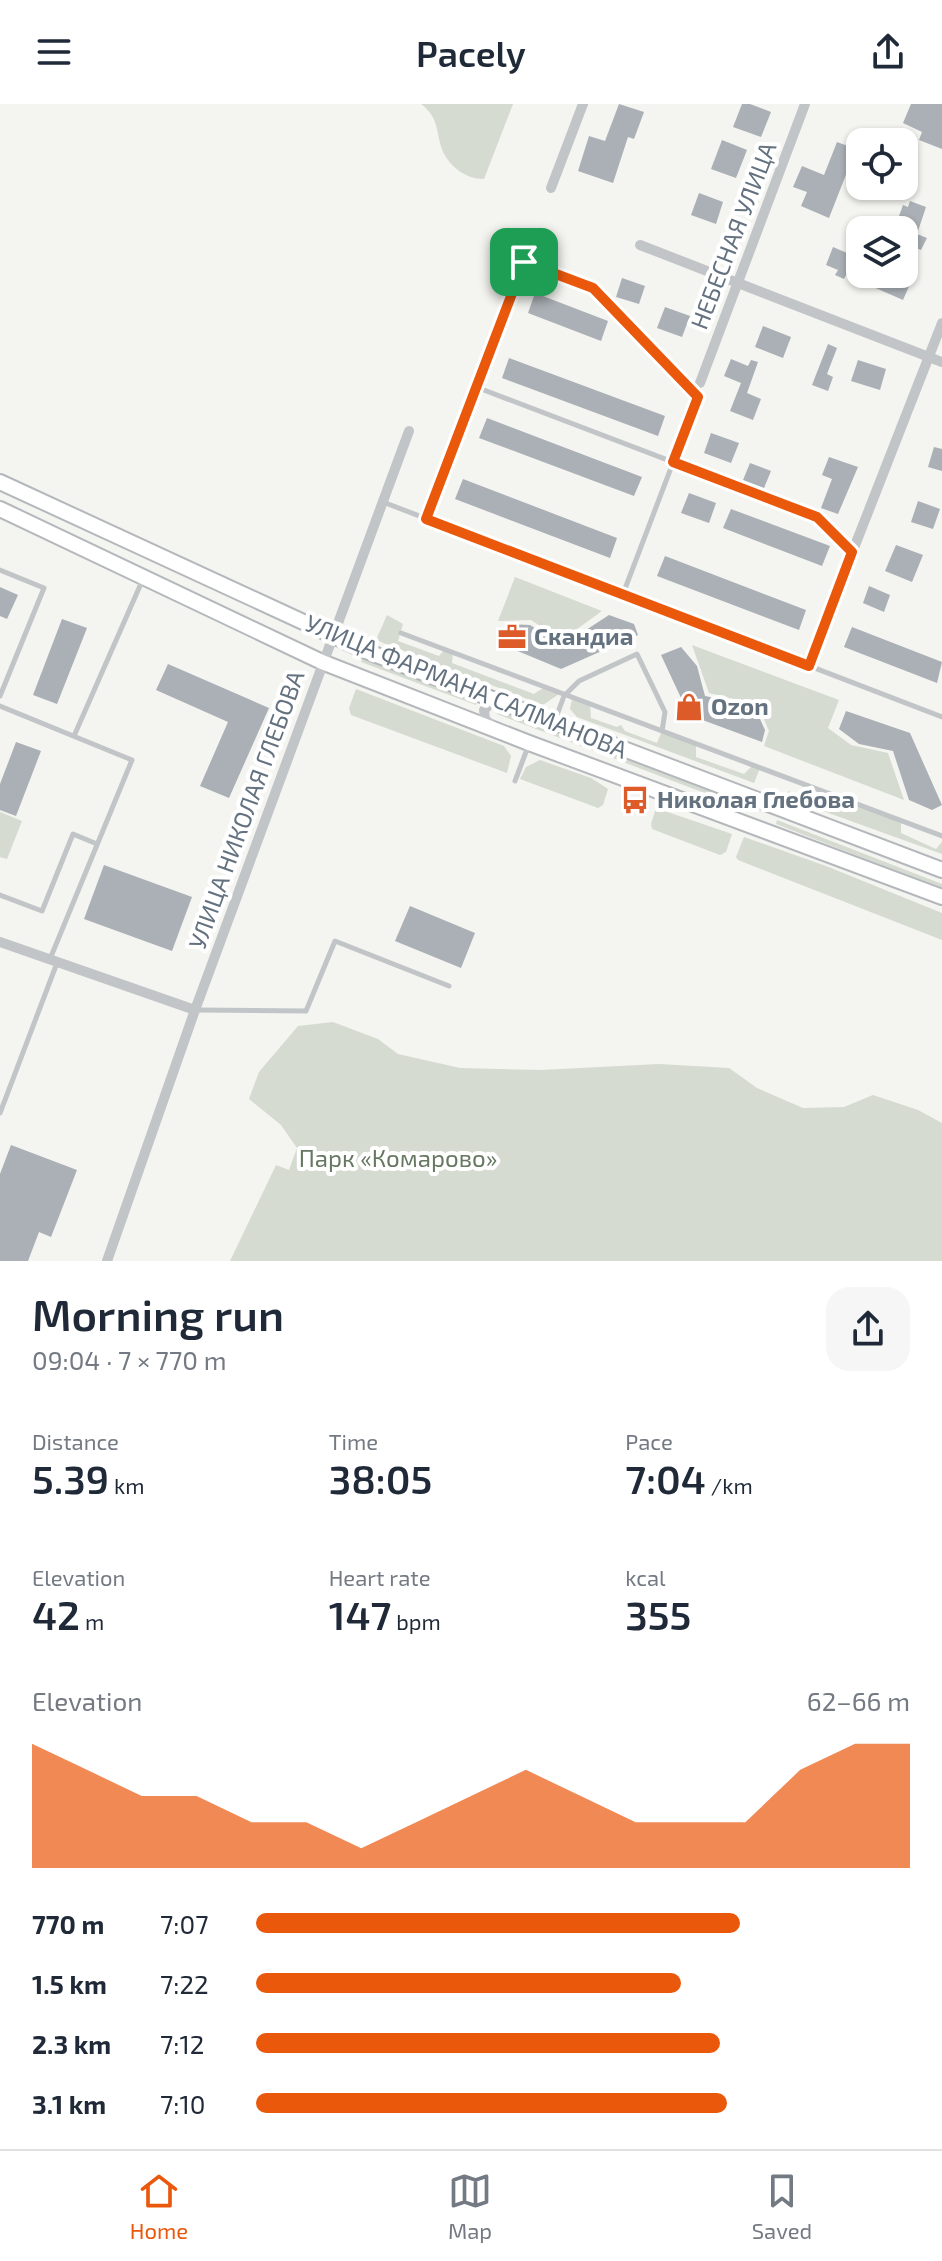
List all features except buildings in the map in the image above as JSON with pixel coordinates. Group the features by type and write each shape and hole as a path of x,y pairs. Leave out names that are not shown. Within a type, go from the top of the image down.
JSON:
{"street":[{"path":"551,188 583,104"},
{"name":"НЕБЕСНАЯ УЛИЦА","path":"700,383 805,104"},
{"path":"640,245 942,362"},
{"path":"853,550 942,323"},
{"name":"УЛИЦА НИКОЛАЯ ГЛЕБОВА","path":"107,1261 195,1010 409,431"},
{"name":"УЛИЦА ФАРМАНА САЛМАНОВА","path":"0,482 333,637 942,870"},
{"name":"УЛИЦА ФАРМАНА САЛМАНОВА","path":"0,509 322,662 942,897"},
{"path":"493,727 485,719 484,710 490,704 502,703"},
{"path":"0,942 195,1010"}],"lane":[{"path":"426,519 535,232"},
{"path":"524,262 593,288 698,397 622,594"},
{"path":"476,387 817,517 853,550 809,666"},
{"path":"382,502 942,717"},
{"path":"0,570 44,588 0,696"},
{"path":"74,736 143,578"},
{"path":"401,633 942,836"},
{"path":"554,723 564,696 579,681 637,654 665,712 662,731"},
{"path":"0,706 132,760 53,961 0,1113"},
{"path":"515,781 529,743"},
{"path":"0,895 42,911 73,834 97,844"},
{"path":"195,1010 306,1011 335,941 449,986"}],"green space":[{"path":"421,104 513,104 484,179 459,171 450,162 440,145 434,120"},
{"path":"515,577 602,611 562,640 531,620 498,621"},
{"path":"387,615 403,624 398,641 439,656 444,650 453,653 452,663 534,694 543,688 559,694 543,705 376,640"},
{"path":"692,645 839,700 828,728 851,745 888,753 904,800 764,746 769,731 758,705 709,693"},
{"path":"363,657 477,701 476,705 361,662"},
{"path":"356,689 504,746 511,756 507,773 351,715 349,708"},
{"path":"572,699 590,705 591,718 617,727 621,725 625,731 657,743 662,731 696,744 696,757 744,774 753,765 760,768 754,783 577,717 570,709"},
{"path":"499,709 739,800 736,805 497,714"},
{"path":"540,760 591,778 608,789 603,805 598,808 520,779 526,767"},
{"path":"788,791 844,812 852,803 901,821 901,833 936,849 942,842 942,854 787,798"},
{"path":"656,808 732,834 726,852 720,855 652,829"},
{"path":"0,812 22,821 7,859 0,857"},
{"path":"777,820 942,884 942,889 776,824"},
{"path":"744,837 942,913 942,940 738,860 736,857"},
{"name":"Парк «Комарово»","path":"333,1022 378,1039 398,1054 460,1068 540,1070 659,1064 729,1068 757,1088 803,1108 844,1107 873,1095 918,1110 942,1123 942,1261 230,1261 276,1165 289,1170 297,1148 281,1125 249,1099 259,1072 298,1026"}],"place":[{"name":"Скандиа","path":"512,637"},
{"name":"Ozon","path":"689,707"},
{"name":"Николая Глебова","path":"635,800"}],"route":[{"path":"524,262 593,288 698,397 673,462 817,517 852,552 809,666 426,519 524,262"}]}
